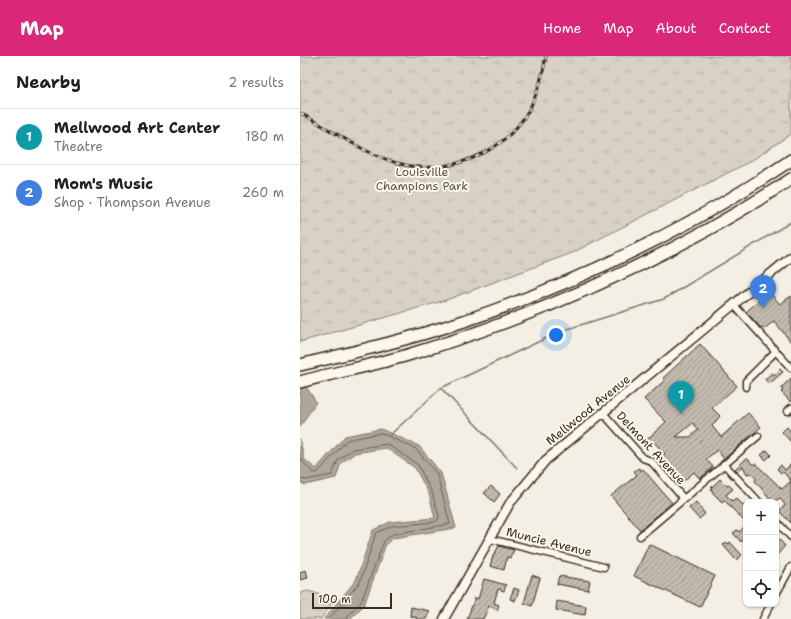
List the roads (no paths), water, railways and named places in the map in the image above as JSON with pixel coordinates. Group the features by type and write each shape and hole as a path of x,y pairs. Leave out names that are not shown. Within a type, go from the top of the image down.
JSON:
{"highway":[{"path":"300,365 418,336 526,298 558,285 620,257 685,224 733,197 791,160"},
{"path":"300,382 411,354 480,332 536,311 625,272 678,246 745,208 791,179"}],"street":[{"name":"Mellwood Avenue","path":"444,619 510,502 546,460 791,257"},
{"path":"734,305 791,368"},
{"path":"746,387 746,380 776,351"},
{"name":"Delmont Avenue","path":"603,413 643,458 650,461 683,498"},
{"path":"640,536 758,436"},
{"path":"724,464 756,499"},
{"path":"779,524 791,537"},
{"name":"Muncie Avenue","path":"490,539 604,567"},
{"path":"779,589 791,567"},
{"path":"763,619 769,607"}],"water":[{"path":"300,377 316,402 300,427"},
{"path":"381,429 419,446 441,473 456,528 393,538 386,544 364,605 350,619 324,619 356,580 373,530 390,522 435,518 429,494 415,468 386,448 355,453 341,463 336,478 305,485 300,482 300,439 304,459 316,469 345,436"}],"waterway":[{"path":"390,435 441,388 561,331 664,299 791,222"},
{"path":"441,388 517,468"}],"railway":[{"path":"300,113 384,159 416,167 435,167 454,164 473,158 490,149 506,138 519,124 530,108 535,96 542,76 546,56"}],"place":[{"name":"Mom's Music","path":"763,308"},
{"name":"Mellwood Art Center","path":"681,414"}],"park label":[{"name":"Louisville Champions Park","path":"422,179"}]}
